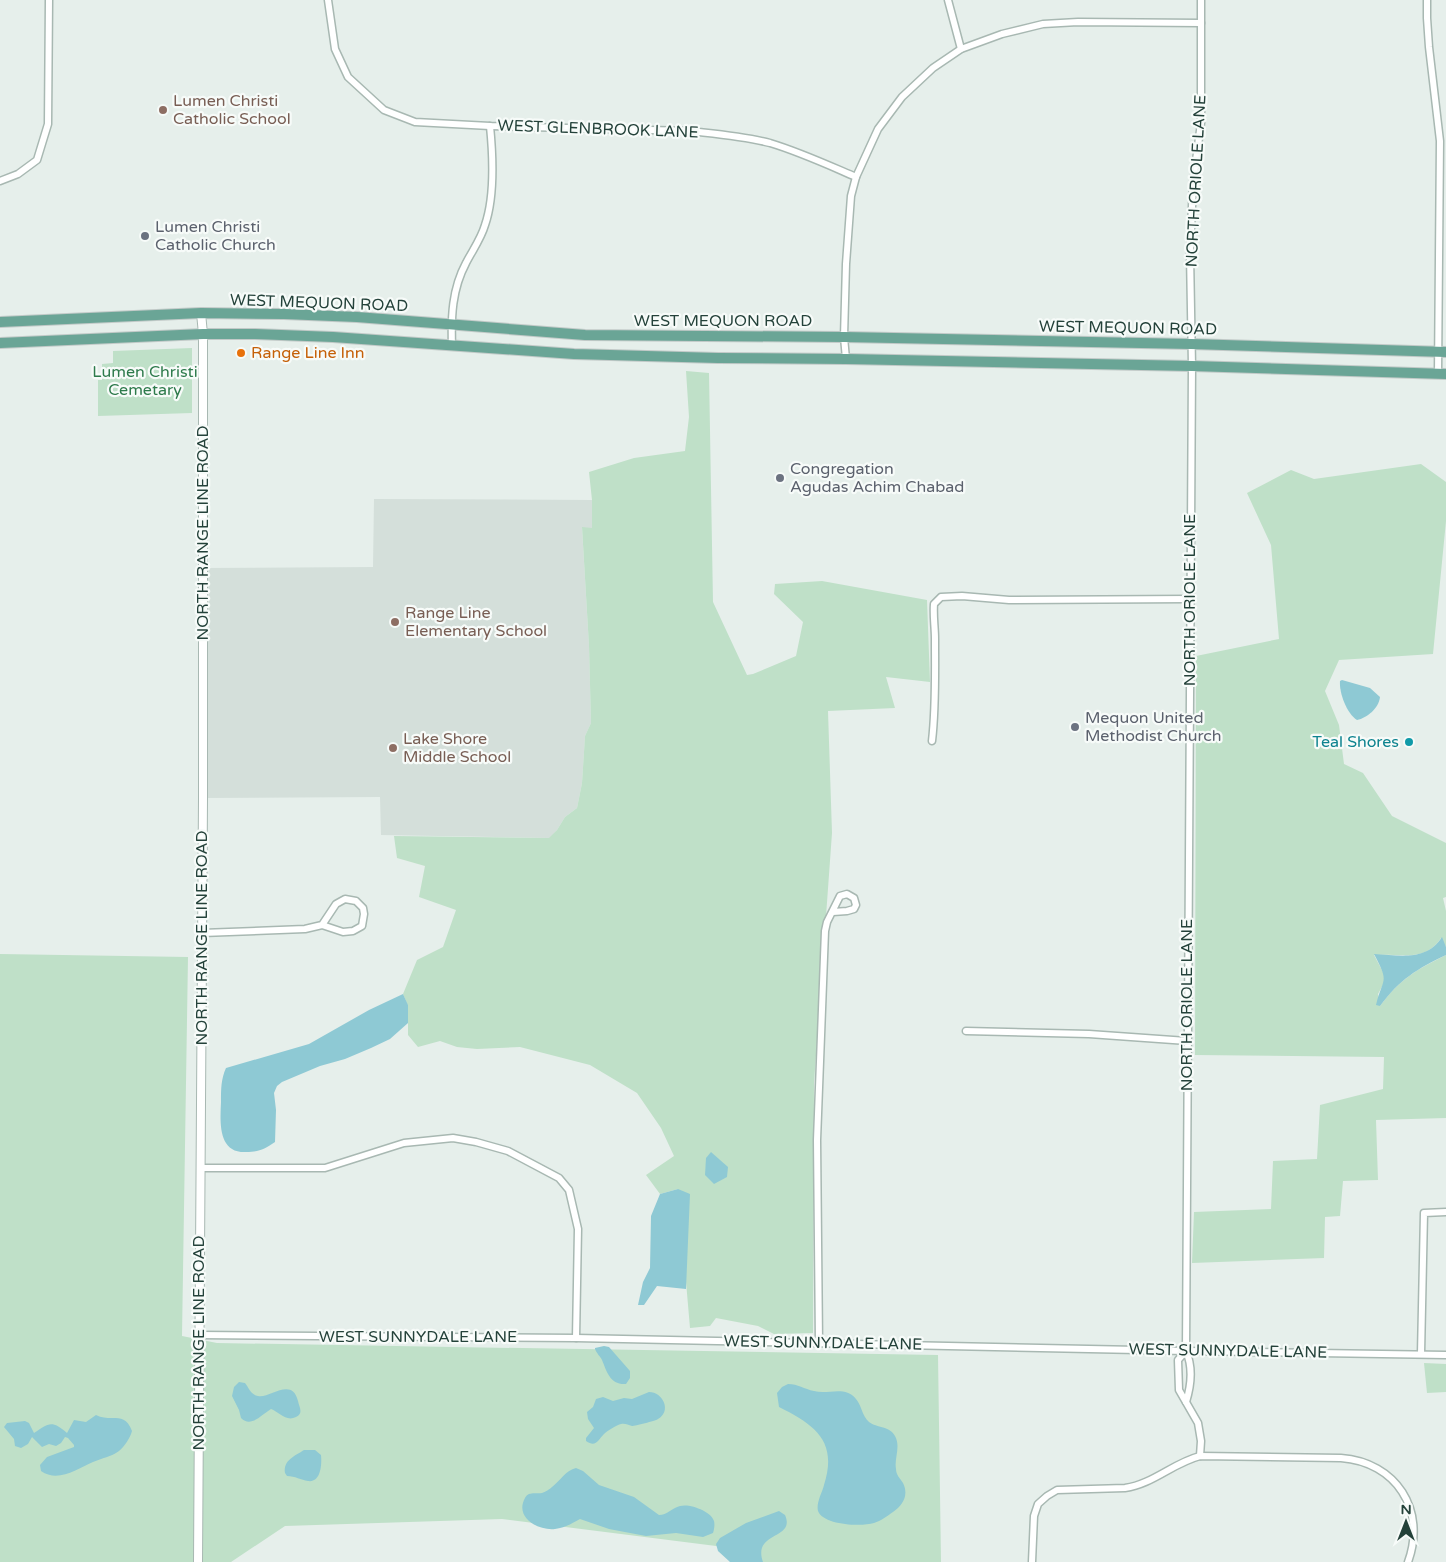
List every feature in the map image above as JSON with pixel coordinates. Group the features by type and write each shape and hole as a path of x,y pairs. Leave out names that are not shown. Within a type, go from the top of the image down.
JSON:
{"main road":[{"name":"WEST MEQUON ROAD","path":"0,322 201,313 330,316 585,335 844,337 1191,344 1442,352"},
{"name":"WEST MEQUON ROAD","path":"0,343 203,334 333,337 574,354 1192,366 1442,374"}],"street":[{"path":"0,181 18,174 37,160 48,124 49,0"},
{"name":"WEST GLENBROOK LANE","path":"328,0 335,49 348,77 384,110 415,122 717,134 787,148 856,177"},
{"path":"948,0 961,49"},
{"name":"NORTH ORIOLE LANE","path":"1186,1402 1190,1390 1190,1360 1186,1351 1192,366 1191,236 1193,183 1200,136 1201,0"},
{"path":"1427,0 1429,47 1443,141 1442,374"},
{"path":"846,359 844,337 851,196 856,177 878,129 902,97 933,68 961,49 1002,34 1043,24 1078,22 1201,23"},
{"path":"452,346 452,306 456,287 465,264 485,227 489,212 493,157 490,126"},
{"name":"NORTH RANGE LINE ROAD","path":"198,1562 202,933 203,334 201,313"},
{"path":"932,741 936,708 934,604 941,597 962,596 1009,600 1190,599"},
{"path":"202,933 306,929 322,925 343,932 353,931 362,926 364,908 356,901 345,899 336,904 322,925"},
{"path":"819,1343 817,1140 825,932 827,922 833,912"},
{"path":"966,1031 1089,1034 1187,1041"},
{"path":"201,1168 325,1168 404,1143 453,1138 508,1151 559,1178 569,1190 578,1229 576,1338"},
{"path":"1420,1354 1424,1213 1446,1212"},
{"name":"WEST SUNNYDALE LANE","path":"199,1335 576,1338 1446,1355"},
{"name":"NORTH ORIOLE LANE","path":"1186,1351 1178,1360 1179,1390 1198,1424 1201,1441 1200,1456"},
{"path":"1032,1562 1034,1516 1038,1504 1047,1496 1057,1490 1137,1486 1186,1459 1200,1456 1341,1458 1362,1461 1373,1465 1396,1483 1412,1513 1413,1548 1408,1562"}],"shaded area":[{"path":"374,499 592,500 592,528 582,528 589,646 591,723 585,736 582,783 577,808 565,817 550,838 381,835 380,797 203,798 203,568 373,567"}],"green space":[{"name":"Lumen Christi Cemetary","path":"192,348 192,413 98,416 98,380 102,380 102,364 113,363 113,351"},
{"path":"686,371 709,373 713,602 747,675 796,656 803,622 774,594 775,584 822,581 927,600 930,682 886,677 895,708 828,711 832,833 814,1083 813,1333 774,1334 758,1326 716,1318 710,1326 690,1328 678,1189 660,1194 646,1175 674,1156 661,1128 637,1093 590,1065 520,1047 477,1049 457,1047 440,1041 418,1047 408,1035 408,1006 403,994 417,960 443,947 456,910 419,897 425,866 397,858 394,836 549,838 557,830 565,817 577,808 582,783 585,736 591,723 589,646 582,527 592,528 589,472 634,458 685,451 689,417"},
{"path":"1421,464 1446,482 1446,521 1433,654 1339,660 1325,691 1339,725 1344,764 1363,773 1392,816 1446,843 1446,897 1443,898 1446,911 1446,947 1441,938 1435,946 1420,954 1374,955 1384,974 1384,983 1378,994 1380,1006 1409,976 1446,955 1446,1118 1376,1120 1378,1180 1343,1181 1340,1216 1325,1217 1324,1258 1192,1263 1194,1212 1271,1209 1273,1161 1317,1159 1320,1105 1383,1089 1384,1057 1195,1055 1196,656 1279,639 1271,545 1247,493 1291,470 1314,479"},
{"path":"0,954 188,957 182,1336 217,1343 938,1355 941,1562 735,1562 724,1547 502,1519 285,1526 231,1562 0,1562"},
{"path":"1424,1363 1446,1364 1446,1392 1427,1393"}],"water":[{"path":"1340,681 1370,688 1380,697 1372,712 1357,720 1353,717 1342,697"},
{"path":"1442,937 1446,947 1446,955 1410,976 1380,1006 1376,1005 1384,976 1374,954 1402,956 1420,954 1436,945"},
{"path":"403,994 408,1005 408,1023 390,1039 345,1059 320,1066 282,1082 277,1086 274,1093 276,1110 275,1142 258,1151 246,1152 230,1148 221,1127 222,1084 226,1068 309,1044 369,1010"},
{"path":"711,1152 728,1167 727,1177 714,1184 705,1175 706,1158"},
{"path":"678,1189 690,1194 686,1289 657,1286 644,1305 638,1305 643,1282 650,1268 651,1216 660,1194"},
{"path":"604,1346 609,1347 630,1371 630,1378 626,1384 616,1382 610,1377 595,1349"},
{"path":"239,1382 245,1383 252,1393 258,1396 280,1390 291,1390 298,1401 300,1414 289,1418 271,1409 256,1420 245,1421 241,1418 232,1396 234,1387"},
{"path":"788,1384 819,1392 847,1392 856,1399 869,1422 893,1433 897,1440 896,1471 905,1487 904,1499 897,1509 879,1521 868,1524 843,1524 821,1516 818,1511 818,1501 828,1470 828,1457 820,1436 813,1428 779,1407 777,1393"},
{"path":"649,1392 662,1398 665,1407 662,1416 634,1426 621,1424 607,1431 595,1443 592,1444 586,1441 586,1438 594,1428 588,1419 587,1412 593,1407 596,1399 603,1397 613,1401 624,1398 632,1399"},
{"path":"96,1415 125,1421 132,1431 129,1439 119,1451 110,1456 67,1474 54,1476 41,1471 40,1465 47,1457 74,1447 68,1438 65,1437 56,1446 49,1444 42,1447 32,1437 28,1444 21,1448 15,1446 14,1439 4,1427 7,1423 25,1421 29,1423 34,1433 46,1425 53,1424 67,1433 74,1420 86,1422"},
{"path":"304,1450 315,1450 321,1455 320,1472 316,1479 312,1481 287,1476 285,1473 288,1462"},
{"path":"576,1468 583,1471 599,1485 634,1497 659,1515 684,1505 700,1509 709,1514 714,1521 713,1533 703,1537 676,1533 646,1536 609,1529 580,1519 555,1529 542,1528 530,1522 523,1512 522,1505 526,1496 546,1491 555,1485 566,1473"},
{"path":"779,1511 785,1515 787,1523 785,1529 763,1545 761,1552 763,1562 730,1562 718,1551 716,1544 720,1538 746,1523"}],"place":[{"name":"Lumen Christi Catholic School","path":"163,110"},
{"name":"Lumen Christi Catholic Church","path":"145,236"},
{"name":"Range Line Inn","path":"241,353"},
{"name":"Congregation Agudas Achim Chabad","path":"780,478"},
{"name":"Range Line Elementary School","path":"395,622"},
{"name":"Mequon United Methodist Church","path":"1075,727"},
{"name":"Teal Shores","path":"1409,742"},
{"name":"Lake Shore Middle School","path":"393,748"}]}
